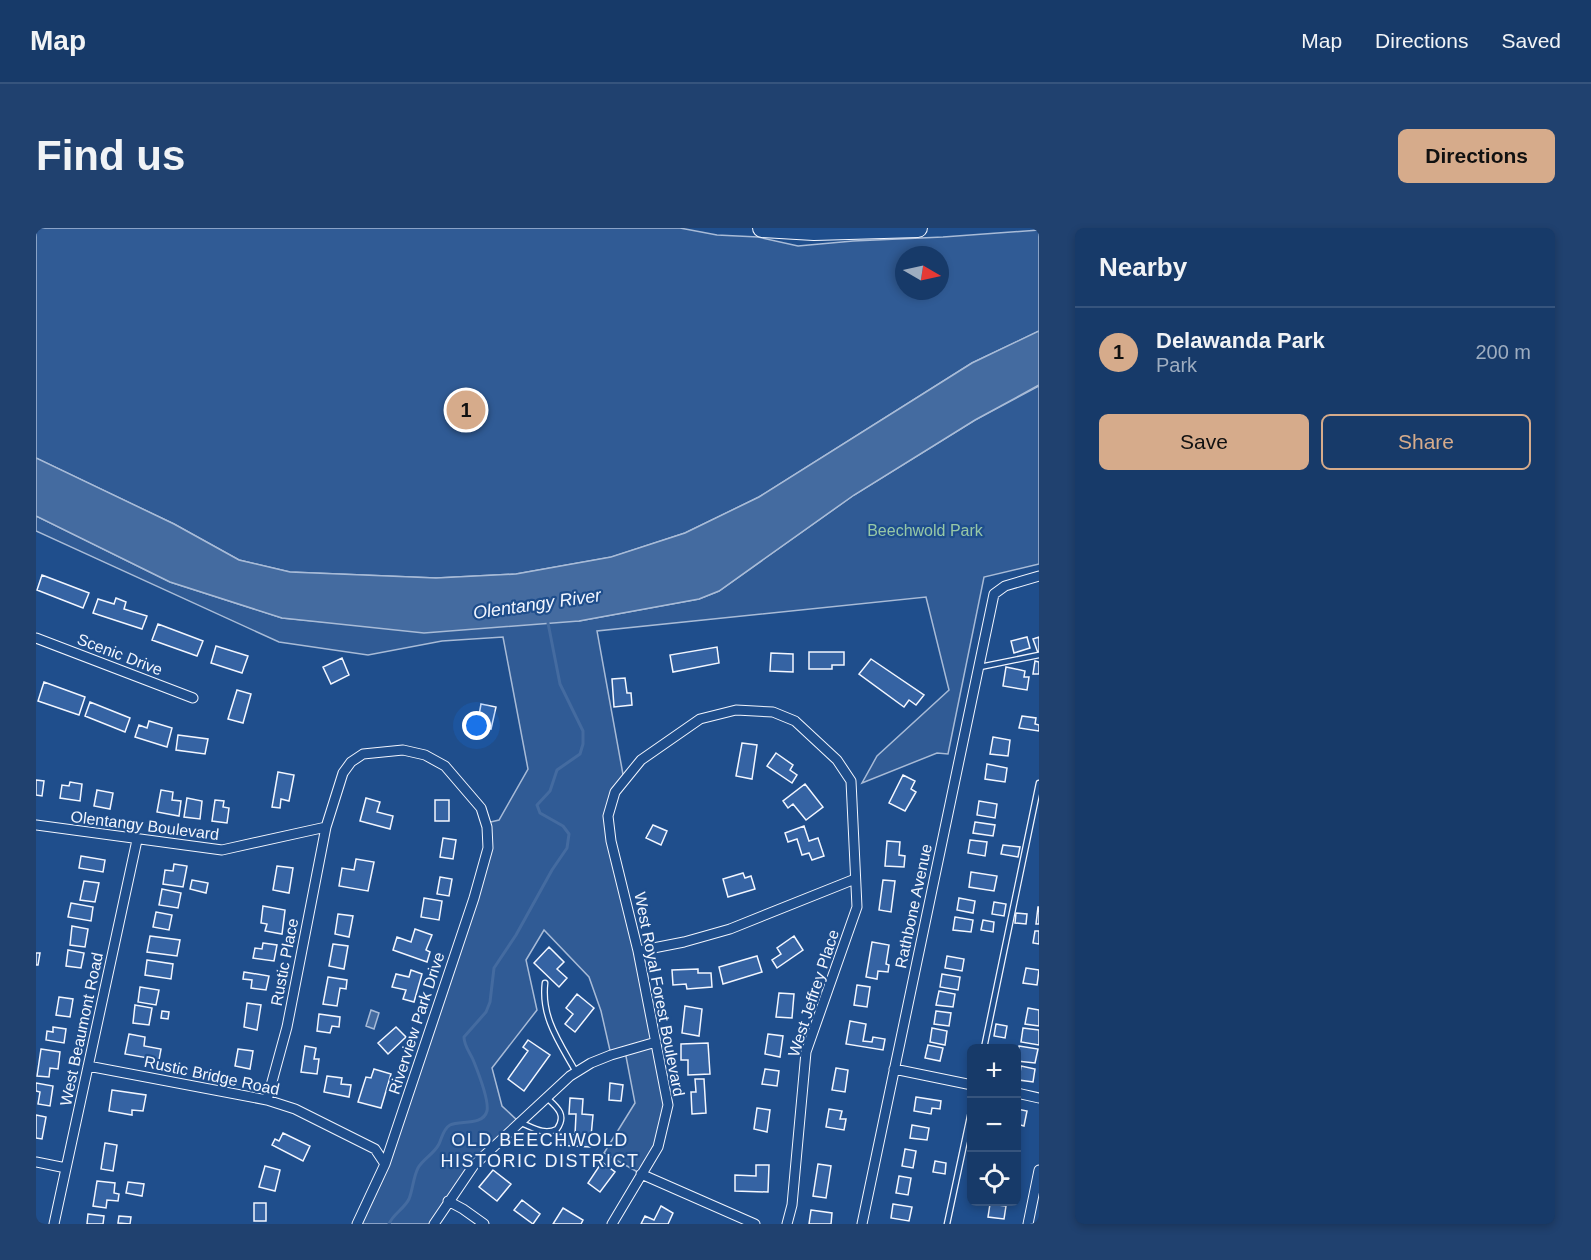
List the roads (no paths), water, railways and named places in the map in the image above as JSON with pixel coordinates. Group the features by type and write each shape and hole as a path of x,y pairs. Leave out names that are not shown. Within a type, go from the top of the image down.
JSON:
{"highway":[{"path":"762,228 814,231 918,228"}],"street":[{"name":"Rathbone Avenue","path":"862,1224 994,594 1011,584 1039,576"},
{"name":"Scenic Drive","path":"36,638 193,698"},
{"name":"West Royal Forest Boulevard","path":"612,1224 657,1147 668,1105 638,951 609,830 608,816 615,792 641,760 700,719 736,710 773,712 795,721 837,760 851,781 853,807"},
{"name":"Riverview Park Drive","path":"326,827 343,773 351,762 363,754 403,750 425,755 445,766 481,808 488,828 488,848 474,898 385,1164 357,1224"},
{"name":"West Jeffrey Place","path":"787,1224 792,1205 807,1052 857,907 853,807"},
{"name":"Olentangy Boulevard","path":"36,825 222,850 326,827"},
{"name":"Rustic Place","path":"267,1100 287,1027 326,827"},
{"name":"West Beaumont Road","path":"54,1224 137,840"},
{"path":"638,951 684,942 730,928 855,879"},
{"path":"434,1224 474,1165 546,1096 591,1063 656,1042"},
{"name":"Rustic Bridge Road","path":"88,1066 267,1100 295,1109 375,1149 385,1164"},
{"path":"894,1069 967,1083"},
{"path":"1021,1095 1039,1098"},
{"path":"36,1162 66,1168"},
{"path":"1028,1224 1039,1170"},
{"path":"641,1174 755,1224"},
{"path":"448,1202 463,1209 484,1224"}],"lane":[{"path":"978,668 1039,655"},
{"path":"985,1044 1039,783"},
{"path":"545,983 544,993 551,1028 576,1072"},
{"path":"519,1122 543,1132 557,1129 562,1119 561,1113 546,1096"},
{"path":"947,1224 967,1130"}],"water":[{"name":"Olentangy River","path":"1039,331 1039,385 975,420 854,495 719,591 699,599 579,621 424,633 282,618 170,582 36,516 36,458 174,524 239,560 290,572 436,578 516,574 611,557 685,533 759,497 972,363"},
{"path":"371,1010 379,1013 374,1029 366,1026"}],"waterway":[{"path":"389,1224 409,1199 418,1168 437,1148 446,1129 450,1125 476,1121 485,1116 487,1106 483,1086 464,1037 486,1012 490,1002 494,968 567,848 569,834 563,826 540,813 537,805 550,791 557,770 580,754 583,744 583,731 560,684 548,623"}],"place":[{"name":"Delawanda Park","path":"466,410"}],"district":[{"name":"OLD BEECHWOLD HISTORIC DISTRICT","path":"540,1150"}],"park label":[{"name":"Beechwold Park","path":"925,530"}]}
